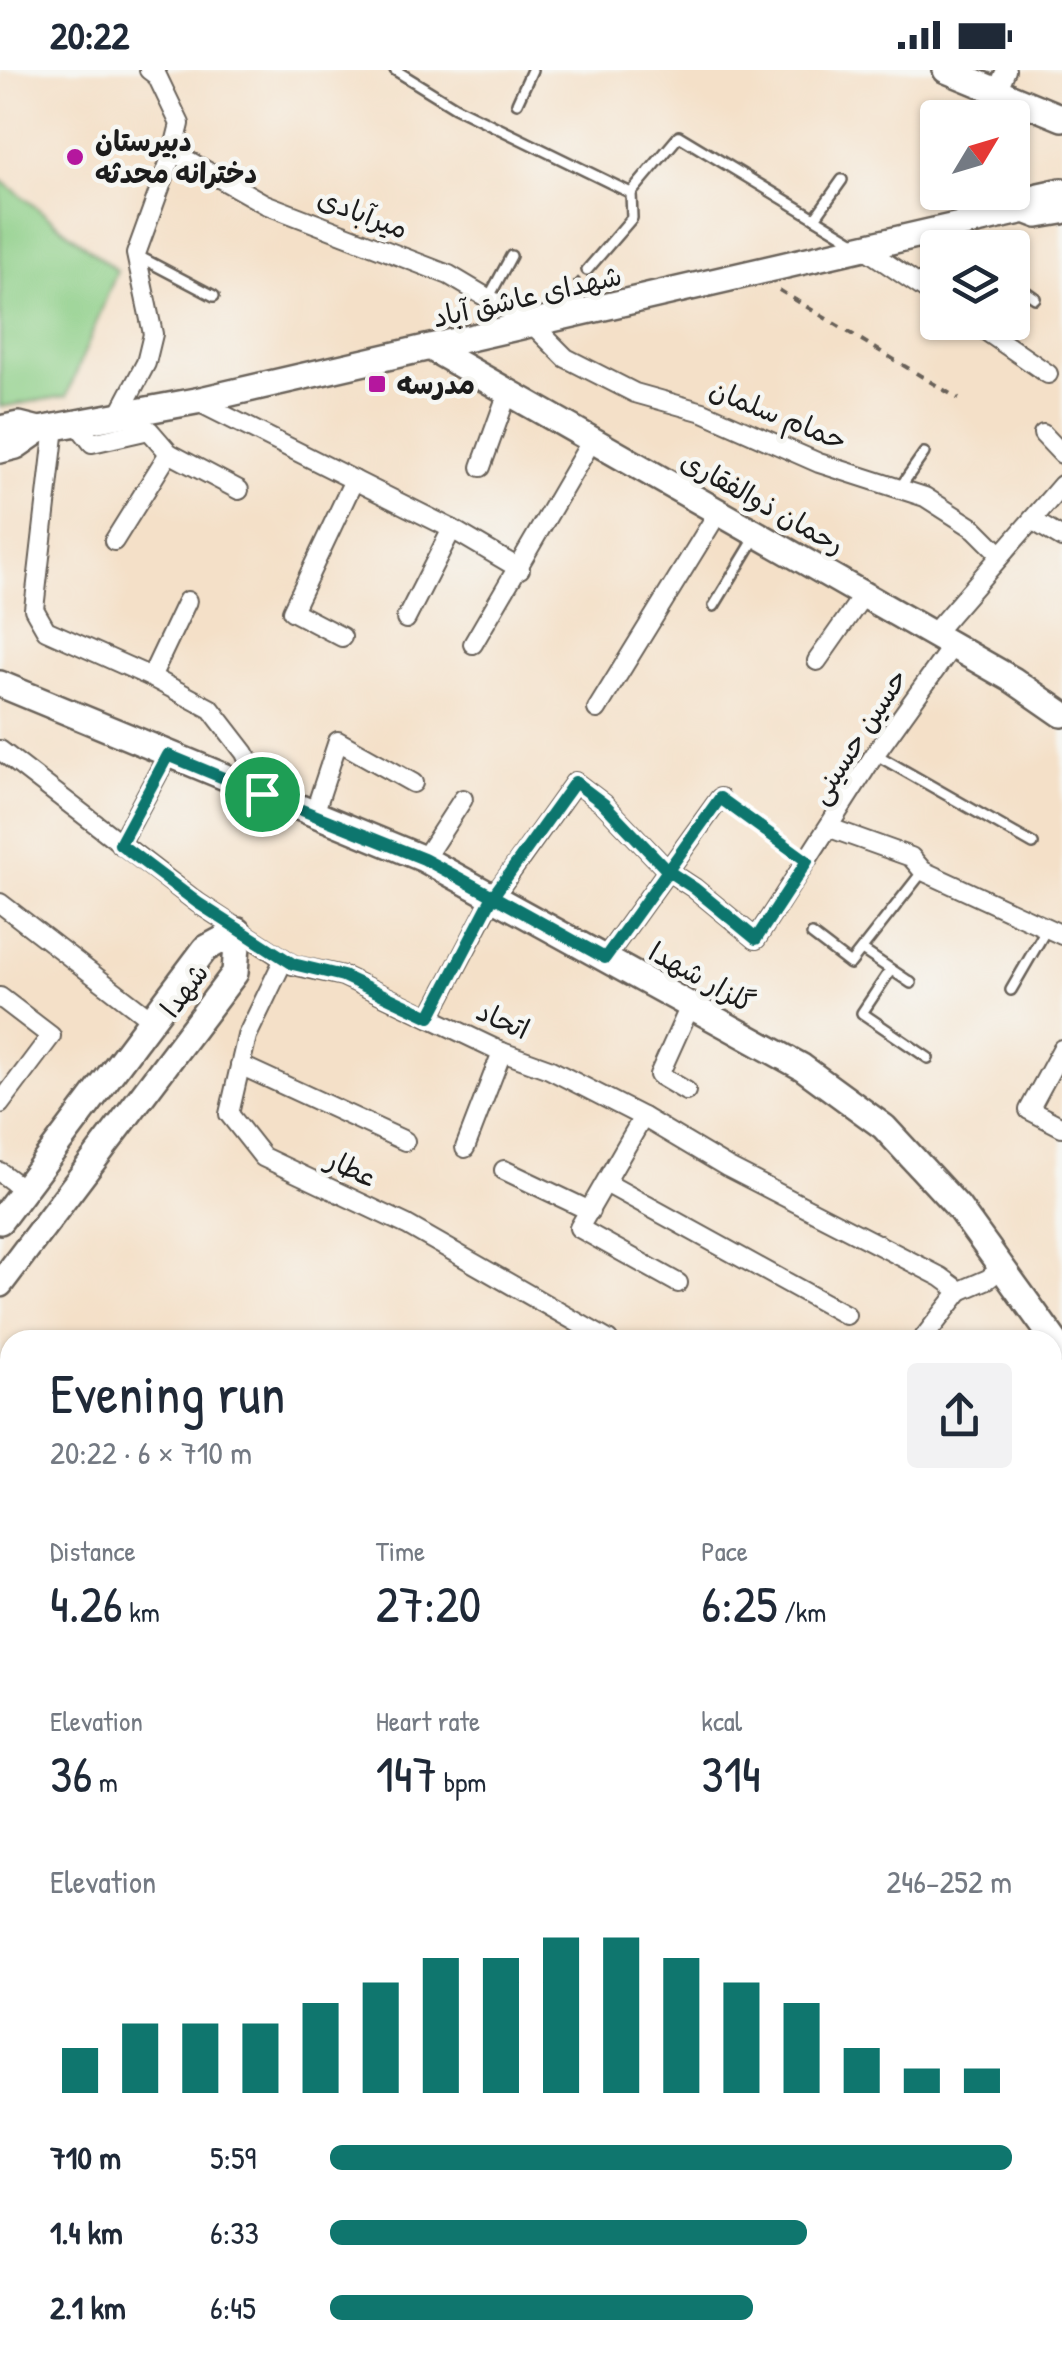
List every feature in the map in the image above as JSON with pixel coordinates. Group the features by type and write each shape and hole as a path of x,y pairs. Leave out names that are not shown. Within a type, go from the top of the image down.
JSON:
{"street":[{"path":"946,70 1002,79 1062,121"},
{"path":"120,414 146,363 153,334 136,254 180,124 156,72"},
{"name":"میرآبادی","path":"173,152 265,204 449,275 533,325"},
{"name":"شهدای عاشق آباد","path":"1030,205 1038,196 1062,191"},
{"name":"شهدای عاشق آباد","path":"942,230 1025,210 1038,215 1062,212"},
{"name":"شهدای عاشق آباد","path":"0,450 57,427 196,401 920,235"},
{"path":"864,248 920,286"},
{"name":"حمام سلمان","path":"533,325 566,358 635,392 703,412 819,462 925,498 975,529 1001,555"},
{"path":"999,340 1048,374"},
{"name":"رحمان ذوالفقاری","path":"432,348 1014,680 1062,714"},
{"path":"481,467 508,392"},
{"path":"196,401 452,529 520,569"},
{"name":"شهدای عاشق آباد","path":"0,429 19,425 57,427"},
{"path":"239,490 169,454 149,430 92,443 57,427 34,609 46,630 211,709 245,753 262,794"},
{"path":"1043,434 1062,454"},
{"path":"473,644 592,440"},
{"path":"114,541 169,454"},
{"path":"342,637 292,611 354,480"},
{"name":"حسین حسینی","path":"493,896 575,782 604,804 668,871 756,939 830,828 943,639 1001,555 1062,485"},
{"path":"597,709 718,511"},
{"path":"1032,520 1062,538"},
{"path":"406,620 452,529"},
{"path":"817,662 864,594"},
{"path":"151,677 187,601"},
{"name":"گلزار شهدا","path":"0,684 424,859 802,1067 884,1127 958,1208 1048,1330"},
{"path":"314,814 338,740 413,783"},
{"name":"اتحاد","path":"0,750 120,844 284,959 343,976 502,1052 549,1070 643,1117 727,1167 941,1276 960,1291"},
{"path":"120,844 168,755"},
{"path":"605,958 720,798"},
{"path":"424,859 462,799"},
{"path":"830,828 911,857 923,870 1054,931"},
{"path":"430,1017 493,896"},
{"path":"0,903 152,1020"},
{"name":"شهدا","path":"0,1221 206,949 238,930"},
{"name":"شهدا","path":"0,1284 234,973 238,930"},
{"name":"عطار","path":"284,959 246,1036 228,1114 263,1157 407,1225 591,1330"},
{"path":"0,997 51,1036 0,1104"},
{"path":"686,1091 659,1075 691,1004"},
{"path":"1062,1049 1030,1110 1062,1127"},
{"path":"465,1148 502,1052"},
{"path":"240,1065 404,1141"},
{"path":"643,1117 579,1228 678,1283"},
{"path":"504,1170 590,1211"},
{"path":"0,1172 24,1190"},
{"path":"606,1183 846,1315"},
{"path":"930,1330 960,1291 988,1279 1003,1267"}],"lane":[{"path":"395,70 455,107 631,193"},
{"path":"517,103 532,70"},
{"path":"587,270 632,218 631,193 679,136 864,248"},
{"path":"815,218 842,180"},
{"path":"136,254 214,296"},
{"path":"488,298 511,256"},
{"path":"1030,295 1035,298"},
{"path":"899,489 924,453"},
{"path":"714,606 758,533"},
{"path":"875,754 1034,844"},
{"path":"720,798 807,861"},
{"path":"812,935 850,964 923,870"},
{"path":"1012,990 1054,931"},
{"path":"862,950 911,983"},
{"path":"890,971 862,1013 928,1058"}],"path":[{"path":"752,274 958,398"}],"green space":[{"path":"0,179 117,271 67,396 0,407"}],"place":[{"name":"دبیرستان دخترانه محدثه","path":"75,157"},
{"name":"مدرسه","path":"377,384"}],"route":[{"path":"262,794 168,755 120,844 198,903 293,964 343,976 430,1017 493,896 605,958 668,871 720,798 807,861 756,939 668,871 604,804 575,782 493,896 424,859 262,794"}]}
